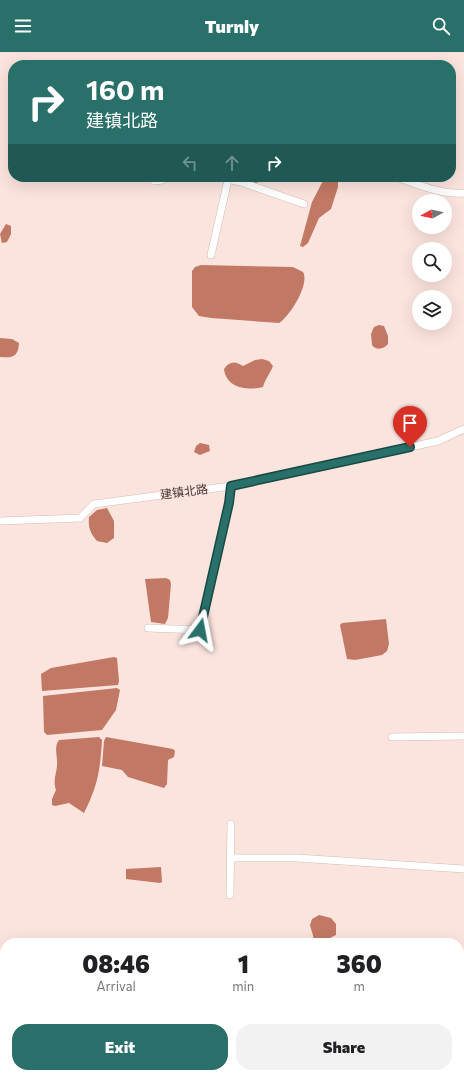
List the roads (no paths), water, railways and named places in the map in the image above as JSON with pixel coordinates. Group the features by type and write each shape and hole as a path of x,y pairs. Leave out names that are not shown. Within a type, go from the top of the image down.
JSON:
{"street":[{"path":"211,255 222,182"},
{"path":"241,182 304,204"},
{"path":"410,182 427,188 457,194 464,193"},
{"name":"建镇北路","path":"0,521 80,518 94,504 231,486 438,441 464,429"},
{"path":"148,628 200,630 229,503 231,486"},
{"path":"392,737 464,736"},
{"path":"230,895 231,824"},
{"path":"230,858 297,858 464,869"}]}
